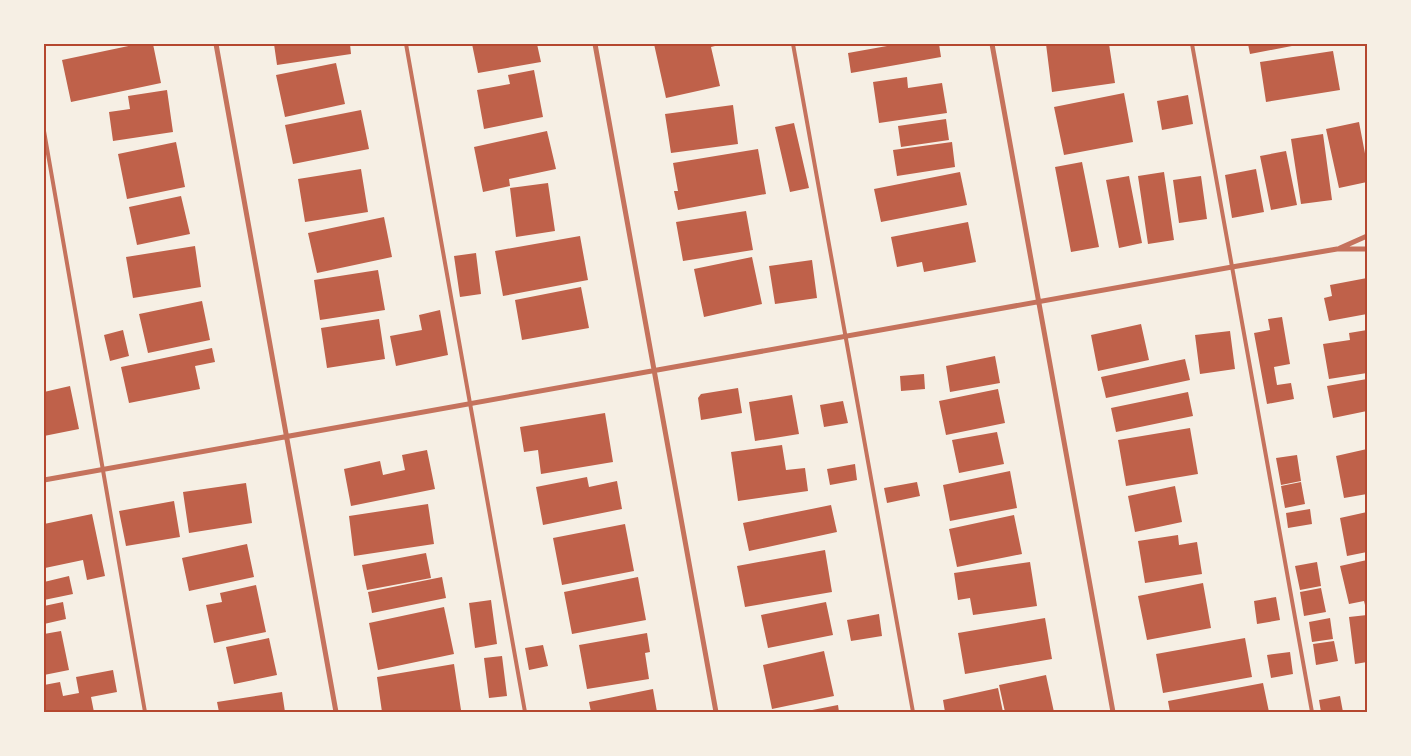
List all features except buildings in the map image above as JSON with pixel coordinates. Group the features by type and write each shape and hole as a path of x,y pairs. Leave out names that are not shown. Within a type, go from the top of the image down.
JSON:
{"street":[{"path":"216,44 336,712"},
{"path":"595,44 716,712"},
{"path":"992,44 1113,712"},
{"path":"1337,249 1367,236"},
{"path":"44,480 1232,267 1337,249 1367,249"}],"lane":[{"path":"406,44 525,712"},
{"path":"793,44 913,712"},
{"path":"1192,44 1312,712"},
{"path":"44,131 145,712"}]}
